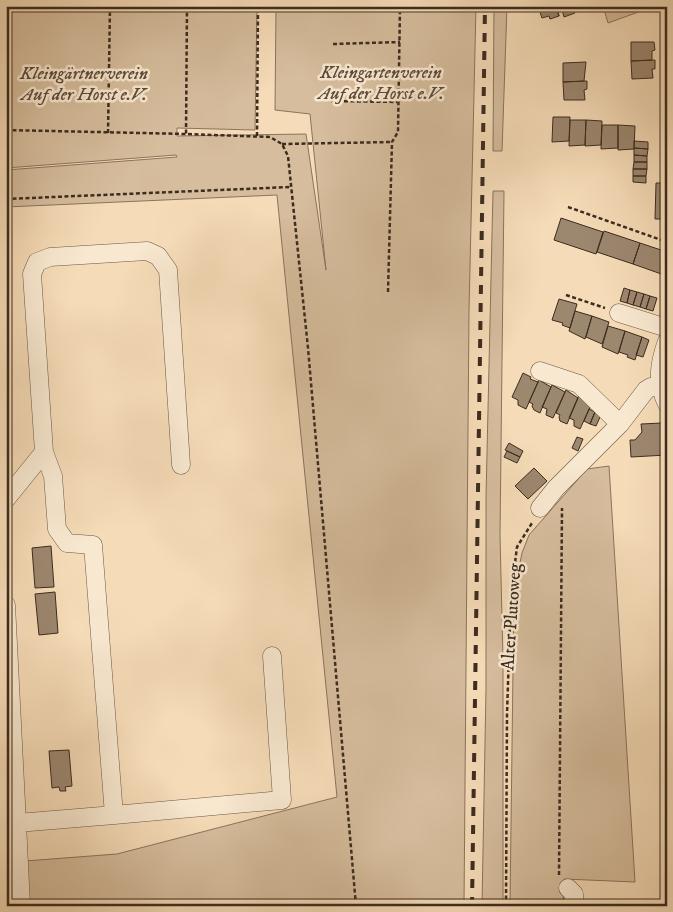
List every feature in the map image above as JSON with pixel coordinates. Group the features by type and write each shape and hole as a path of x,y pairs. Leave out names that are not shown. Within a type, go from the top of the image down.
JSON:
{"street":[{"path":"114,815 93,545 67,543 57,529 53,476 44,452 32,274 37,262 50,257 147,251 158,256 168,270 181,465"},
{"path":"619,313 667,328"},
{"path":"667,341 660,367 660,386 667,404"},
{"path":"540,371 578,384 620,424"},
{"path":"540,508 556,488 620,424 646,390 651,387 660,386"},
{"path":"6,499 44,452"},
{"path":"6,605 21,906"},
{"path":"17,823 282,800 272,656"},
{"path":"568,888 574,894 574,906"}],"path":[{"path":"108,133 110,6"},
{"path":"186,134 187,6"},
{"path":"257,136 258,6"},
{"path":"388,292 392,142 398,132 400,6"},
{"path":"334,44 400,42"},
{"path":"331,101 398,102"},
{"path":"6,130 257,136 270,137 282,144 392,142"},
{"path":"282,144 288,156 292,187 308,348 356,906"},
{"path":"6,199 292,187"},
{"path":"568,207 667,242"},
{"path":"566,295 619,313"},
{"path":"556,488 562,499 559,880 568,888"},
{"name":"Alter Plutoweg","path":"506,906 507,714 511,594 517,547 540,508"}],"green space":[{"path":"6,6 257,6 255,130 177,128 177,136 306,134 326,270 310,114 275,110 276,6 476,6 469,310 464,906 6,906 6,760 12,862 117,854 337,797 277,195 6,207 6,170 177,157 176,155 6,168"},
{"path":"494,6 507,6 502,151 493,151"},
{"path":"603,6 655,6 608,23"},
{"path":"493,191 504,191 500,535 503,660 503,906 482,906 486,689 486,497"},
{"path":"609,466 635,882 564,879 563,906 510,906 514,591 522,553 529,535 587,469"}],"building":[{"path":"538,6 555,6 559,16 550,19 549,16 542,18"},
{"path":"555,6 573,6 575,13 564,17 562,10 558,11 559,16"},
{"path":"631,42 654,42 655,50 652,51 652,60 631,61"},
{"path":"655,60 655,69 652,69 653,78 632,79 631,61"},
{"path":"586,62 584,81 563,82 563,63"},
{"path":"587,81 587,89 584,90 585,100 564,100 563,82"},
{"path":"553,117 570,117 569,141 552,142"},
{"path":"570,120 586,120 585,145 569,146"},
{"path":"586,120 602,121 601,145 585,146"},
{"path":"602,125 618,125 618,148 601,149"},
{"path":"618,125 635,126 634,149 618,150"},
{"path":"634,141 648,142 648,149 634,148"},
{"path":"634,148 648,149 647,156 634,155"},
{"path":"634,155 647,156 647,162 634,162"},
{"path":"634,162 647,162 647,169 633,169"},
{"path":"633,169 647,169 646,176 633,176"},
{"path":"633,176 646,176 646,183 633,182"},
{"path":"656,183 667,183 667,219 655,219"},
{"path":"561,218 603,232 596,254 554,240"},
{"path":"604,231 640,243 633,264 597,252"},
{"path":"640,243 667,252 667,276 633,264"},
{"path":"624,288 630,290 627,303 620,301"},
{"path":"630,290 637,292 633,305 627,303"},
{"path":"637,292 644,294 640,307 633,305"},
{"path":"644,294 650,296 646,309 640,307"},
{"path":"650,296 657,298 653,311 646,309"},
{"path":"559,299 577,304 570,328 562,325 563,323 552,320"},
{"path":"575,311 592,316 585,339 569,331"},
{"path":"592,316 609,322 602,344 586,337"},
{"path":"608,326 625,331 618,354 602,347"},
{"path":"625,331 642,337 635,360 619,352"},
{"path":"642,337 649,340 643,357 636,355"},
{"path":"523,373 531,377 530,379 538,382 526,409 518,405 518,400 512,397"},
{"path":"539,380 551,387 540,413 534,410 533,404 529,402"},
{"path":"552,385 565,392 553,418 546,415 547,409 542,407"},
{"path":"566,390 578,398 567,424 560,421 560,415 556,413"},
{"path":"579,395 592,403 580,429 574,426 574,420 569,418"},
{"path":"589,409 595,412 590,424 584,421"},
{"path":"595,412 601,415 596,426 590,424"},
{"path":"662,423 663,429 666,429 667,455 631,457 630,440 635,440 642,432 641,424"},
{"path":"577,437 583,439 578,451 572,448"},
{"path":"509,443 523,451 520,457 505,450"},
{"path":"507,451 520,457 517,463 504,457"},
{"path":"534,468 547,481 528,499 515,486"},
{"path":"51,546 54,587 35,588 32,548"},
{"path":"55,592 58,633 39,635 35,594"},
{"path":"69,750 72,786 65,787 66,791 60,791 59,787 52,788 49,751"}],"railway":[{"path":"472,906 485,6"}],"park label":[{"name":"Kleingartenverein Auf der Horst e.V.","path":"381,83"},
{"name":"Kleingärtnerverein Auf der Horst e.V.","path":"84,84"}]}
